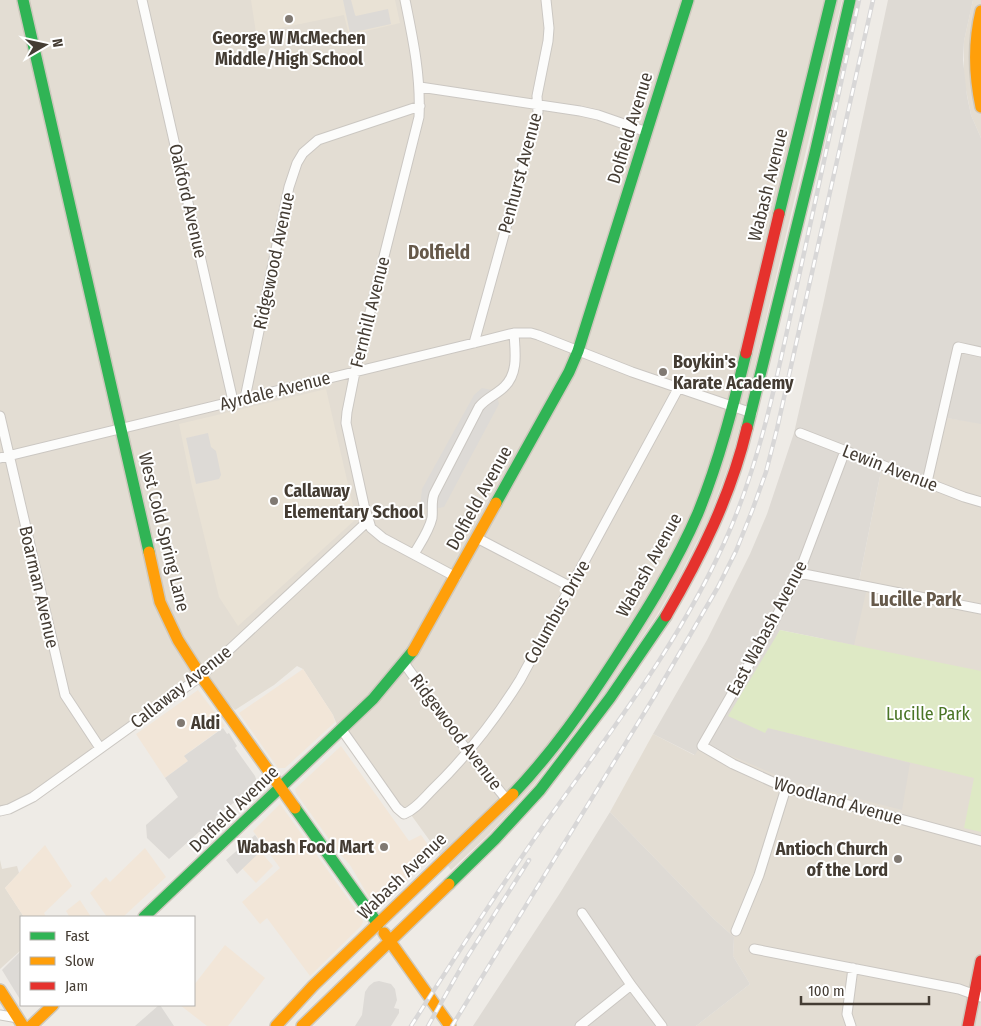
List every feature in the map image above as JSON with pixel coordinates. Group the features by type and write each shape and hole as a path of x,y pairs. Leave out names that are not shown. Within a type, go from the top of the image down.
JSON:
{"main road":[{"name":"West Cold Spring Lane","path":"23,0 163,610 177,640 201,676 450,1026"},
{"name":"Dolfield Avenue","path":"145,916 373,699 404,663 456,577 578,351 688,0"},
{"name":"Wabash Avenue","path":"276,1026 300,998 507,800 550,752 625,644 666,576 698,512 719,456 831,0"},
{"name":"Wabash Avenue","path":"302,1026 521,812 564,762 664,619 700,553 728,493 739,461 815,153 850,0"},
{"path":"981,11 975,38 974,74 981,107"},
{"path":"796,147 815,153"},
{"path":"968,1026 978,995 981,961"},
{"path":"0,990 20,1022"},
{"path":"31,1026 52,1006"}],"street":[{"name":"Oakford Avenue","path":"142,0 233,401"},
{"name":"Fernhill Avenue","path":"368,522 346,423 355,372 417,129 420,87 405,0"},
{"name":"Penhurst Avenue","path":"474,342 538,112 537,96 549,35 546,0"},
{"path":"420,87 538,104 598,115 647,132"},
{"name":"Ridgewood Avenue","path":"245,398 293,174 303,153 326,136 420,106"},
{"name":"Ayrdale Avenue","path":"4,457 514,333 531,333 578,351"},
{"path":"414,554 428,530 432,517 434,494 479,407 484,400 503,388 512,375 516,358 514,333"},
{"path":"927,482 958,347 981,352"},
{"path":"578,351 752,413"},
{"name":"Columbus Drive","path":"342,730 397,808 404,814 415,808 468,752 495,718 520,680 679,387"},
{"name":"Boarman Avenue","path":"0,416 4,457 65,695 100,748"},
{"name":"Lewin Avenue","path":"800,433 981,502"},
{"name":"East Wabash Avenue","path":"702,746 773,623 799,573 845,451"},
{"path":"368,522 377,534 456,577"},
{"name":"Callaway Avenue","path":"0,811 10,809 33,797 201,676 368,522"},
{"path":"477,538 571,587"},
{"path":"799,573 981,609"},
{"name":"Ridgewood Avenue","path":"404,663 468,752 507,800"},
{"name":"Woodland Avenue","path":"702,746 733,764 786,788 981,841"},
{"path":"736,931 759,875 786,788"},
{"path":"582,914 662,1026"},
{"path":"754,949 960,989 978,995"},
{"path":"851,1026 847,1014 854,968"},
{"path":"580,1026 631,985"},
{"path":"0,1015 20,1022"}],"shaded area":[{"path":"0,0 842,0 744,411 731,459 709,518 677,581 657,615 604,694 534,785 489,834 451,870 409,812 404,813 340,732 333,715 303,669 297,666 274,685 235,710 200,676 29,799 0,811"},
{"name":"George W McMechen Middle/High School","path":"251,0 395,0 400,23 349,35 344,15 256,33"},
{"path":"343,0 351,0 356,16 388,9 391,24 350,33"},
{"path":"888,0 973,0 964,41 963,60 971,115 981,138 981,424 941,417 927,482 882,466 858,586 867,588 854,645 780,630 775,640 768,728 910,763 902,810 790,781 702,743 695,755 653,734 707,640 750,554 767,514 794,433"},
{"path":"973,0 981,0 981,138 971,115 964,80 964,41"},
{"path":"500,384 508,388 497,397 499,404 444,507 428,510 420,507 422,489 474,395 482,388 492,390"},
{"name":"Callaway Elementary School","path":"326,389 356,519 238,626 219,597 179,424"},
{"path":"941,417 981,422 981,1026 696,1026 750,984 733,956 734,937 714,919 610,812 653,734 694,755 701,743 768,728 858,586 882,466"},
{"path":"208,433 211,447 216,451 221,475 219,479 196,484 186,438"},
{"path":"303,669 333,715 335,722 285,768 278,768 239,713"},
{"name":"Aldi","path":"198,690 225,726 185,755 188,761 165,778 136,734"},
{"path":"223,728 227,734 229,733 237,746 235,748 255,776 257,782 255,787 216,816 215,822 220,829 210,839 204,831 199,832 169,859 147,838 146,825 178,797 165,778 188,761 184,756"},
{"path":"341,746 409,841 421,835 434,853 389,896 369,897 350,865 339,853 296,793 295,789"},
{"path":"280,804 363,922 310,976 267,918 260,924 242,902 280,868 253,831"},
{"path":"610,812 714,919 734,937 733,956 750,984 696,1026 473,1026 560,893"},
{"path":"255,835 264,848 237,874 226,860"},
{"path":"45,845 72,886 44,913 46,916 23,916 5,888"},
{"path":"145,848 166,877 124,916 106,916 90,893 106,877 110,882"},
{"path":"260,851 273,866 256,883 242,868"},
{"path":"0,860 2,869 17,866 19,873 5,888 23,916 20,916 20,951 0,969"},
{"path":"80,900 90,916 69,916 66,911"},
{"path":"225,945 265,978 228,1026 207,1026 181,1006 195,1006 195,984"},
{"path":"20,952 20,999 2,970"},
{"path":"379,981 391,984 395,989 397,1000 394,1008 399,1009 399,1013 391,1026 355,1026 362,1015 365,992 374,982"},
{"path":"158,1006 161,1006 174,1026 135,1026"}],"green space":[{"name":"Lucille Park","path":"780,630 981,671 981,832 964,828 974,778 768,728 765,733 728,716"}],"railway":[{"path":"411,1026 515,867 638,693 687,615 729,532 751,473 783,352 859,0"},
{"path":"452,1026 654,697 718,587 736,551 766,472 777,429 873,0"},
{"path":"428,1026 466,959 529,860"}],"traffic: fast":[{"path":"23,0 149,552"},
{"path":"496,503 569,372 578,351 688,0"},
{"path":"779,214 831,0"},
{"path":"747,428 815,153 850,0"},
{"path":"513,794 555,745 592,694 627,641 680,551 698,513 713,474 731,414 746,353"},
{"path":"449,884 495,839 540,790 610,698 666,616"},
{"path":"145,916 373,699 413,651"},
{"path":"295,808 378,924"}],"traffic: slow":[{"path":"981,11 975,59 981,107"},
{"path":"413,651 496,503"},
{"path":"149,552 160,602 178,640 201,676 295,808"},
{"path":"276,1026 313,986 513,794"},
{"path":"302,1026 449,884"},
{"path":"384,933 450,1026"},
{"path":"0,990 23,1026"},
{"path":"31,1026 52,1006"}],"traffic: jam":[{"path":"746,353 779,214"},
{"path":"666,616 714,525 733,477 747,428"},
{"path":"968,1026 981,961"}],"place":[{"name":"George W McMechen Middle/High School","path":"289,19"},
{"name":"Boykin's Karate Academy","path":"663,372"},
{"name":"Callaway Elementary School","path":"274,501"},
{"name":"Aldi","path":"181,723"},
{"name":"Wabash Food Mart","path":"384,847"},
{"name":"Antioch Church of the Lord","path":"898,859"}],"district":[{"name":"Dolfield","path":"439,252"},
{"name":"Lucille Park","path":"916,599"}]}
